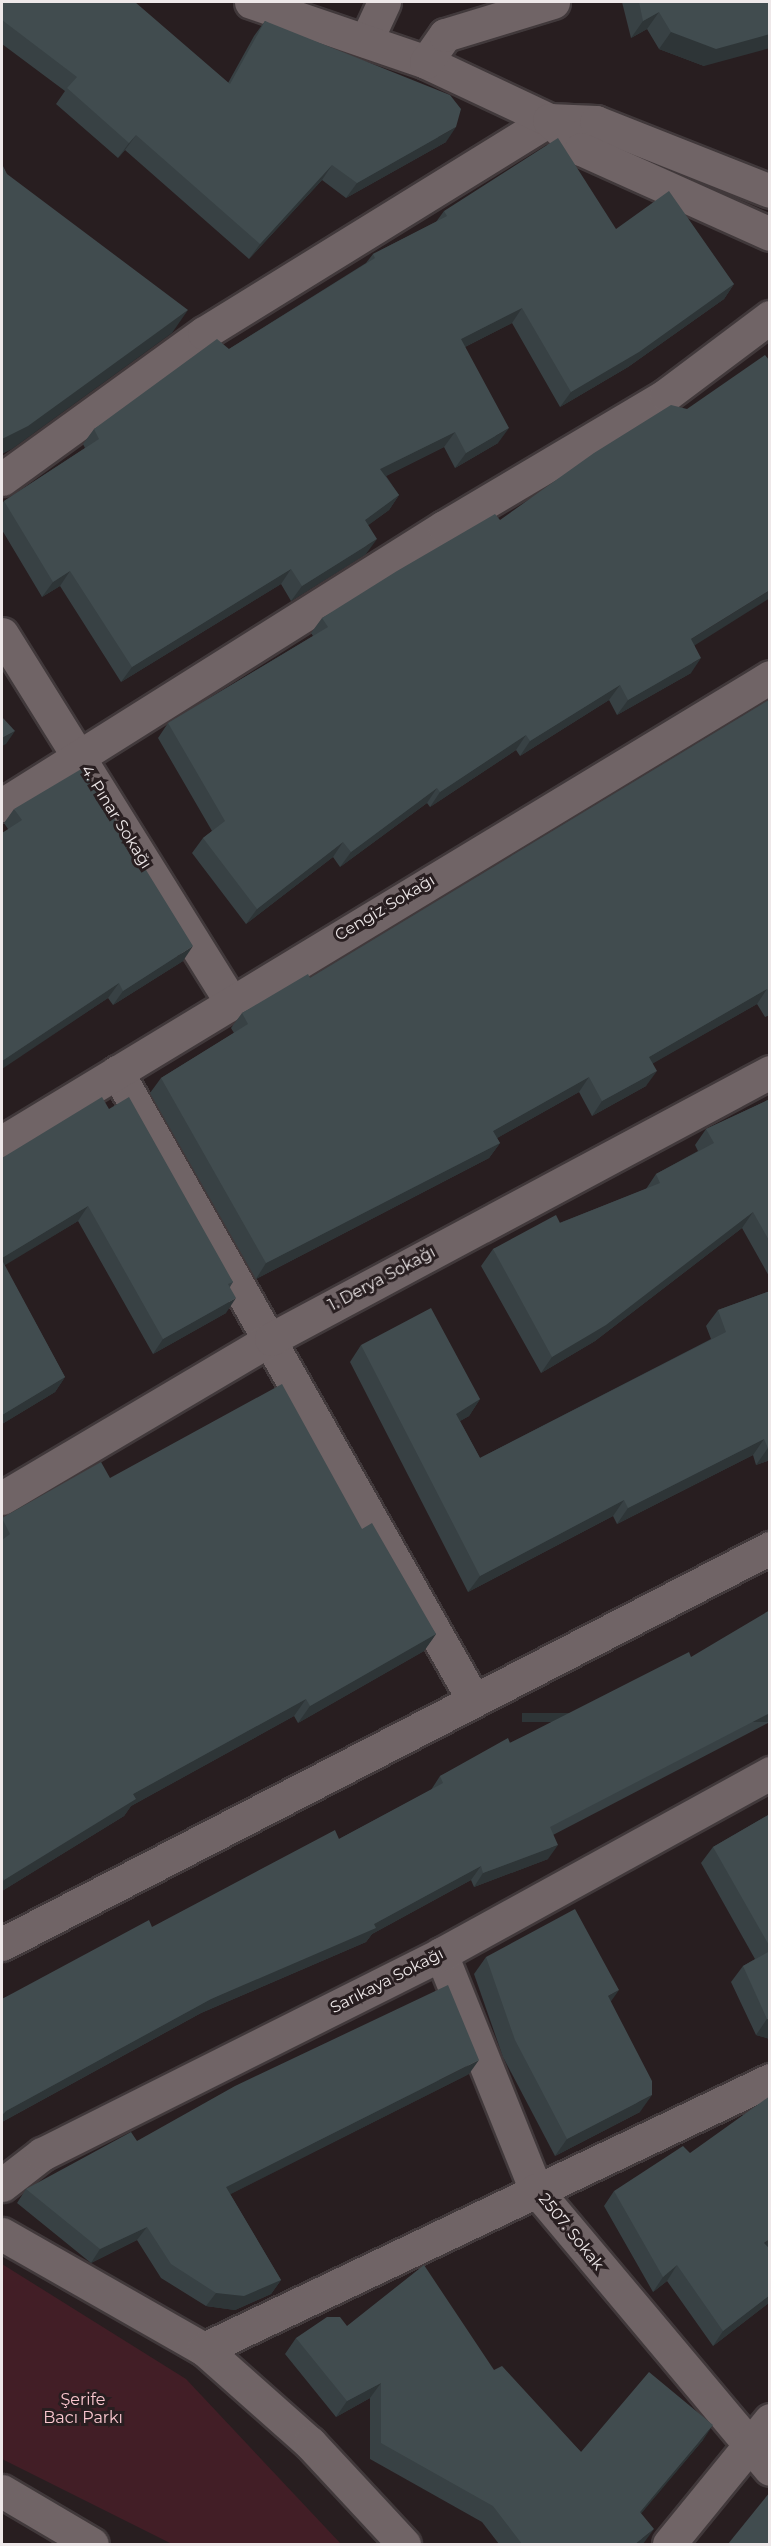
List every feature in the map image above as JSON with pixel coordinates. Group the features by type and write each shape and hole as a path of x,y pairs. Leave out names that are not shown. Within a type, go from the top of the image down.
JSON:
{"street":[{"path":"251,2 426,62 549,120 581,149 770,234"},
{"path":"366,41 384,2"},
{"path":"426,62 446,36 553,2"},
{"path":"2,479 204,333 549,120 596,122 770,191"},
{"path":"177,312 204,333"},
{"path":"2,806 444,527 666,395 770,317"},
{"name":"4. Pınar Sokağı","path":"2,634 230,1001"},
{"name":"Cengiz Sokağı","path":"2,1142 230,1001 770,677"},
{"path":"117,1072 271,1339 473,1699"},
{"name":"1. Derya Sokağı","path":"2,1498 271,1339 770,1072"},
{"path":"2,1944 473,1699 770,1548"},
{"name":"Sarıkaya Sokağı","path":"2,2185 42,2154 441,1954 770,1773"},
{"name":"2507. Sokak","path":"441,1954 536,2190 759,2459"},
{"path":"204,2349 770,2080"},
{"path":"2,2234 204,2349 310,2443 404,2544"},
{"path":"669,2544 759,2459 770,2420"},
{"path":"2,2492 88,2544"}],"green space":[{"name":"Şerife Bacı Parkı","path":"2,2264 186,2379 341,2544 172,2544 2,2459"}],"building":[{"path":"2,2 135,2 230,84 265,21 450,95 461,109 456,127 357,183 332,165 260,244 136,135 129,143 67,88 77,77 2,20"},
{"path":"639,2 770,2 770,34 716,49 671,32 659,12 643,21"},
{"path":"558,138 616,229 669,191 734,284 639,352 571,392 522,308 461,339 509,428 466,453 455,432 380,469 399,495 365,520 377,539 302,586 291,569 132,667 70,571 53,582 4,501 99,439 94,429 217,339 229,349 375,258 373,254 447,216 444,211"},
{"path":"2,164 7,174 188,310 28,426 2,439"},
{"path":"765,355 770,361 770,590 691,639 701,658 628,700 620,685 530,741 526,735 440,792 437,788 351,852 343,842 257,909 203,838 225,821 168,723 328,627 322,618 397,571 495,514 500,520 594,453 671,405 687,409"},
{"path":"769,700 770,992 767,989 649,1057 657,1071 602,1101 589,1077 493,1131 500,1143 266,1263 161,1078 248,1024 242,1013 308,974 310,978"},
{"path":"2,717 15,731 2,738"},
{"path":"83,768 193,946 123,991 119,983 2,1061 2,833 22,820 14,809"},
{"path":"102,1097 109,1109 129,1097 233,1282 228,1284 236,1298 163,1339 88,1206 2,1258 2,1158"},
{"path":"770,1099 770,1242 753,1212 606,1325 552,1357 493,1249 556,1215 560,1223 660,1183 656,1174 714,1143 706,1129"},
{"path":"2,1260 65,1377 2,1415"},
{"path":"770,1291 770,1448 764,1439 628,1508 624,1500 480,1576 361,1345 431,1308 480,1399 456,1414 480,1458 726,1332 718,1310"},
{"path":"282,1384 362,1529 372,1523 436,1634 310,1706 306,1699 133,1794 136,1799 4,1880 2,1876 2,1540 10,1534 2,1518 101,1462 110,1478"},
{"path":"770,1610 770,1713 550,1827 558,1845 483,1873 481,1866 374,1924 376,1928 211,1999 2,2115 2,1999 149,1920 152,1927 335,1830 339,1839 443,1783 440,1776 508,1738 510,1743 689,1652 691,1657"},
{"path":"770,1814 770,1947 713,1847"},
{"path":"575,1909 619,1990 608,1996 652,2081 652,2095 567,2139 515,2040 486,1957"},
{"path":"770,1951 770,2019 767,2019 743,1966"},
{"path":"448,1985 479,2060 226,2187 281,2280 244,2296 216,2293 171,2264 147,2227 100,2249 26,2189 131,2132 137,2141 235,2086"},
{"path":"770,2096 770,2239 764,2243 770,2249 770,2295 723,2331 677,2265 663,2277 614,2191 683,2146 690,2153"},
{"path":"424,2265 494,2370 502,2366 581,2452 649,2372 713,2425 640,2512 654,2529 635,2544 522,2544 493,2506 381,2443 381,2383 347,2401 296,2338 327,2317 340,2317 347,2326"},
{"path":"770,2492 770,2544 728,2544"}]}
